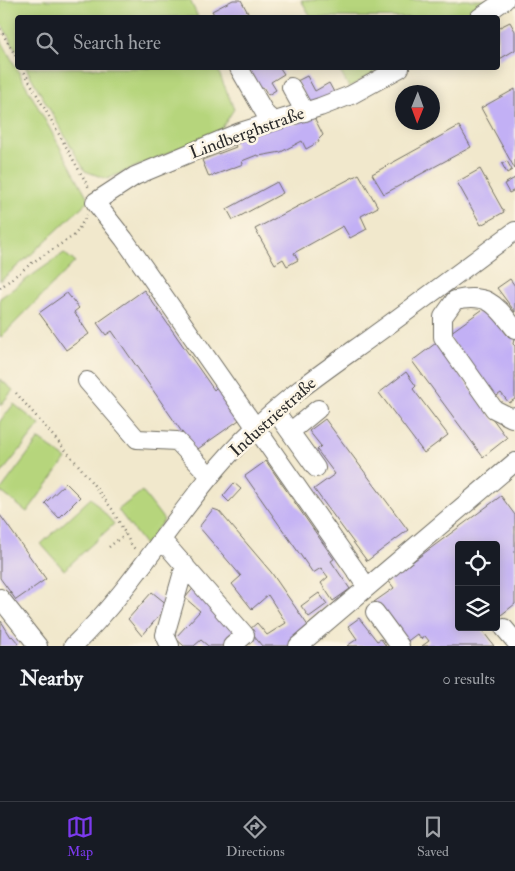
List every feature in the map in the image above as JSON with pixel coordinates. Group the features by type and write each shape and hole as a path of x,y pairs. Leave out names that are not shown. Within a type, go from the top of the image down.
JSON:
{"street":[{"path":"483,15 505,0"},
{"path":"240,70 266,115 274,121"},
{"name":"Lindberghstraße","path":"95,202 135,176 240,132 305,112 350,95 396,70"},
{"path":"291,87 305,112"},
{"path":"95,202 124,239 367,587"},
{"name":"Industriestraße","path":"73,646 113,603 148,560 210,476 255,427 515,231"},
{"path":"444,284 455,300"},
{"path":"515,329 496,305 474,296 455,300 443,317 443,337 494,409 512,418 515,416"},
{"path":"87,381 137,439 177,441 210,476"},
{"path":"290,432 318,409"},
{"path":"275,411 316,468"},
{"path":"298,646 515,462"},
{"path":"162,540 245,636 232,646"},
{"path":"170,646 165,635 185,565"},
{"path":"0,598 38,646"},
{"path":"375,612 400,646"}],"path":[{"path":"0,30 15,55"},
{"path":"0,288 33,262 75,235 95,202 89,186 23,70"},
{"path":"16,393 80,467 112,509 132,546 148,560"},
{"path":"109,547 125,534"}],"green space":[{"path":"0,0 190,0 197,15 15,15 15,48 0,21"},
{"path":"301,0 496,0 472,15 310,15"},
{"path":"0,38 15,65 15,70 18,70 89,200 0,281"},
{"path":"27,70 218,70 234,109 220,131 107,179 85,171"},
{"path":"339,70 379,70 349,87"},
{"path":"64,253 75,262 0,338 0,298"},
{"path":"0,379 13,390 0,406"},
{"path":"14,404 40,425 0,475 0,421"},
{"path":"39,439 66,459 27,512 0,491"},
{"path":"142,491 164,520 145,545 118,510"},
{"path":"91,498 114,524 64,570 41,544"}],"building":[{"path":"233,0 241,0 248,13 245,15 214,15 212,11"},
{"path":"510,22 515,31 515,50 500,59 500,27"},
{"path":"249,70 281,70 284,74 271,82 276,90 268,95 263,87 260,89"},
{"path":"307,76 315,91 329,83 335,94 311,107 297,81"},
{"path":"515,89 515,169 481,108"},
{"path":"313,115 323,135 318,140 319,142 306,149 302,141 281,152 257,155 242,161 243,164 209,177 202,160 236,147 233,140 292,119 294,125"},
{"path":"459,126 471,147 384,194 372,174"},
{"path":"507,161 512,170 507,173 502,164"},
{"path":"480,169 504,212 481,225 457,182"},
{"path":"359,174 378,207 361,216 367,229 350,238 343,226 294,253 298,260 287,266 283,259 275,264 255,229"},
{"path":"515,178 515,190 509,193 504,184"},
{"path":"277,182 283,193 233,220 227,209"},
{"path":"510,279 515,286 515,312 497,288"},
{"path":"144,290 214,390 219,385 242,418 195,451 112,331 106,335 97,323"},
{"path":"67,293 79,308 74,312 89,334 66,350 39,313"},
{"path":"486,307 495,319 501,316 508,326 503,330 509,337 515,335 513,344 515,346 515,399 509,403 501,393 494,398 447,335"},
{"path":"436,343 507,438 483,457 412,361"},
{"path":"406,372 416,386 413,389 448,435 424,453 379,393"},
{"path":"325,419 408,530 367,561 314,489 335,474 317,450 321,446 309,431"},
{"path":"266,461 334,559 331,561 350,589 333,601 321,583 328,577 321,568 313,573 245,476"},
{"path":"66,483 80,497 59,518 45,503"},
{"path":"234,483 241,489 229,502 223,496"},
{"path":"501,496 515,515 515,604 500,616 500,541 455,541 455,631 483,631 494,646 422,646 429,641 425,636 421,639 417,634 405,643 374,602 394,588 388,580"},
{"path":"213,509 219,511 271,572 311,630 293,646 262,646 249,630 257,623 267,635 286,623 268,595 252,609 232,584 241,576 199,527"},
{"path":"0,515 46,579 16,600 0,578"},
{"path":"196,585 236,630 222,646 208,646 201,640 194,646 184,646 175,638 200,611 185,598"},
{"path":"152,592 168,605 142,636 128,619"},
{"path":"319,593 327,604 309,617 301,606"},
{"path":"359,618 377,641 381,639 386,646 347,646 357,639 348,626"},
{"path":"1,621 11,637 19,644 17,646 0,646"}]}
